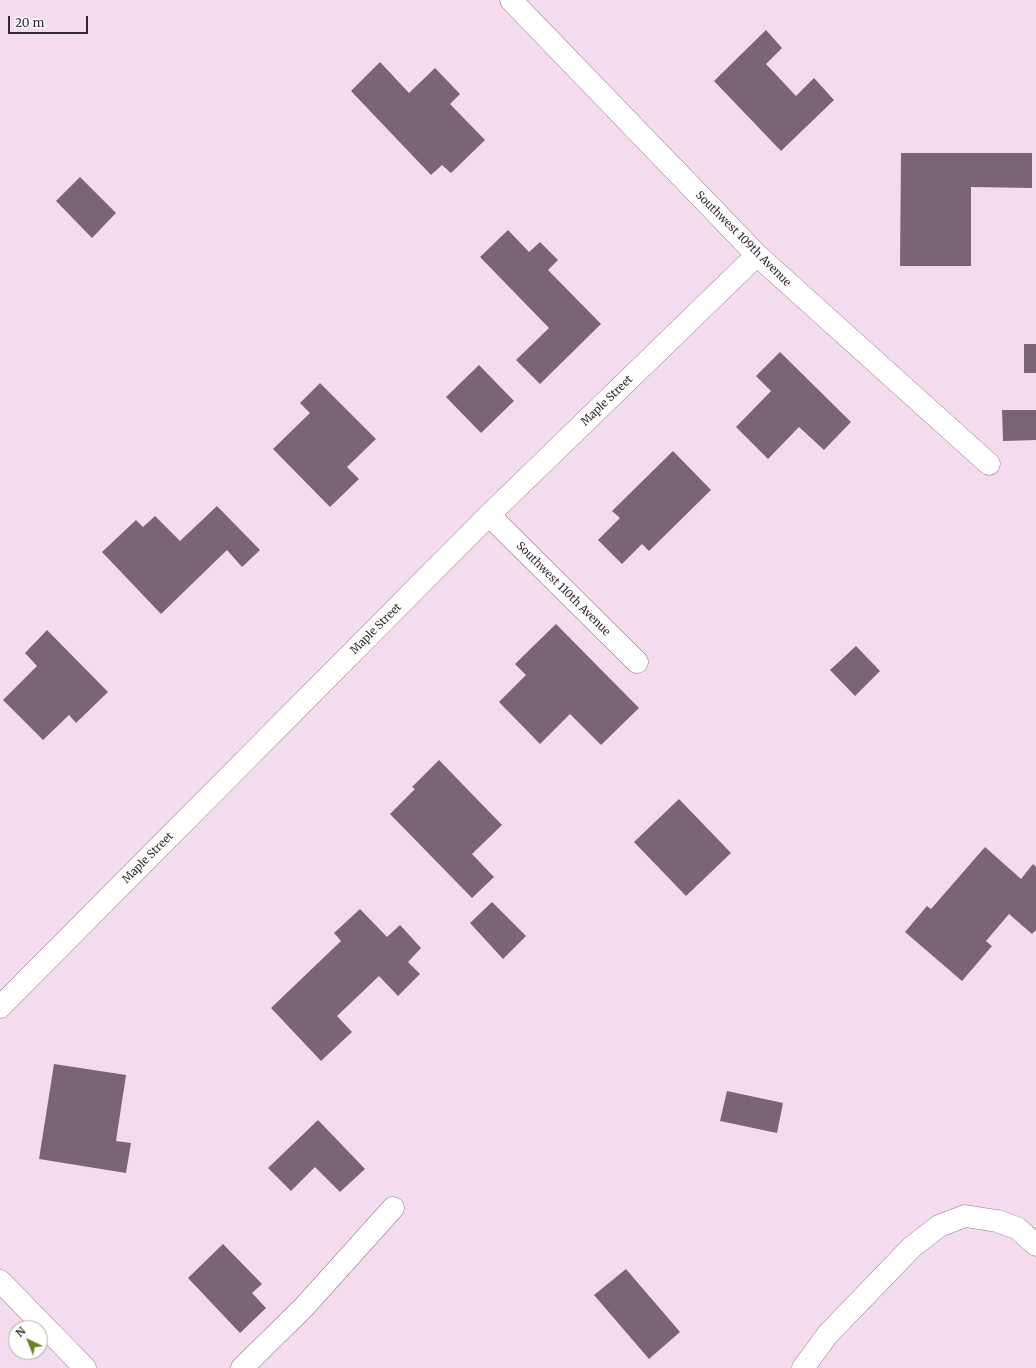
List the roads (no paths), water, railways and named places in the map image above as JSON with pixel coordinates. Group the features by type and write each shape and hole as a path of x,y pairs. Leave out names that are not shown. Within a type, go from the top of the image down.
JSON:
{"street":[{"name":"Southwest 109th Avenue","path":"511,0 757,255 989,464"},
{"name":"Maple Street","path":"0,1006 489,515 757,255"},
{"name":"Southwest 110th Avenue","path":"489,515 637,662"},
{"path":"242,1368 304,1307 392,1208"},
{"path":"803,1368 828,1334 912,1247 939,1226 965,1216 996,1221 1017,1228 1036,1245"},
{"path":"0,1281 86,1368"}]}
